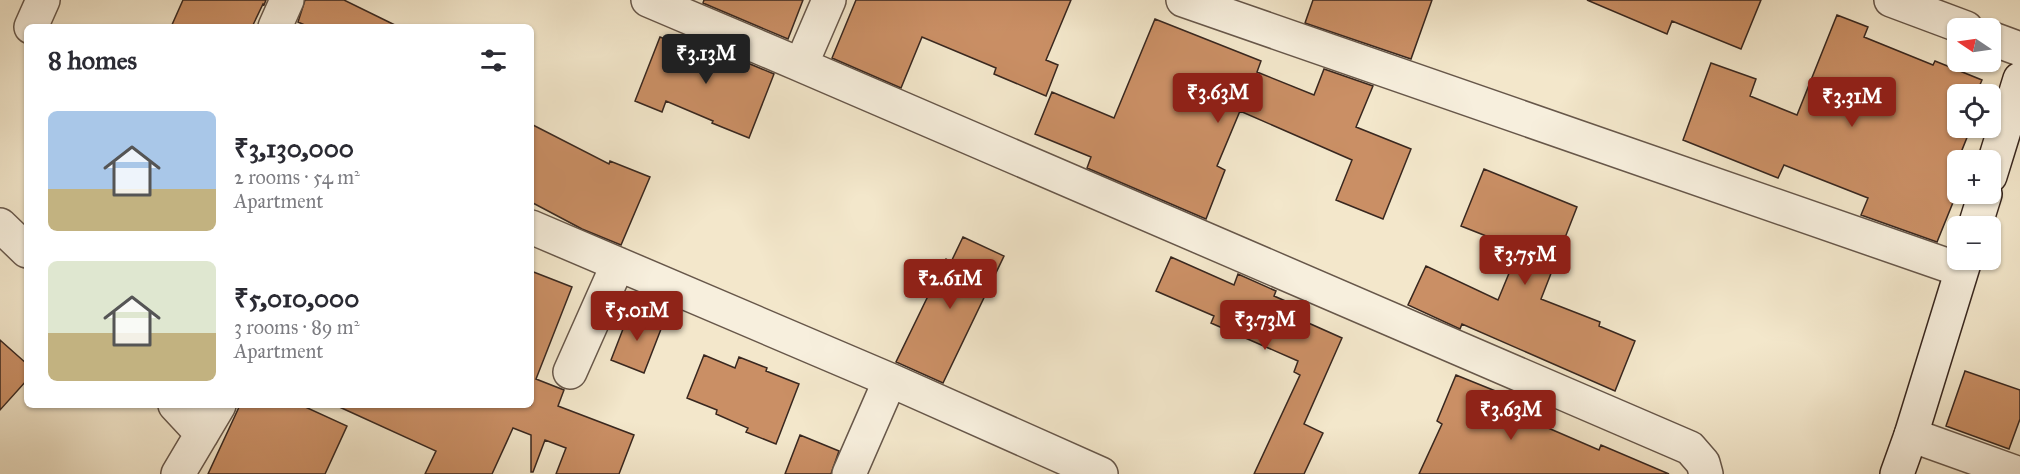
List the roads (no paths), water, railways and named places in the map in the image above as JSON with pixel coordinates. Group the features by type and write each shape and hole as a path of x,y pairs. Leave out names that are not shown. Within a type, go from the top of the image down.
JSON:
{"street":[{"path":"32,24 43,0"},
{"path":"276,24 287,0"},
{"path":"648,0 1690,448 1703,463 1707,474"},
{"path":"801,64 829,0"},
{"path":"1183,0 1947,260"},
{"path":"1891,0 1947,21"},
{"path":"2001,42 2020,49"},
{"path":"2002,166 2020,79"},
{"path":"0,225 24,248"},
{"path":"534,228 890,380 1101,474"},
{"path":"570,372 618,264"},
{"path":"1897,474 1961,270"},
{"path":"849,474 890,380"},
{"path":"178,408 202,434"},
{"path":"181,473 217,408"},
{"path":"1911,435 2020,474"}]}
